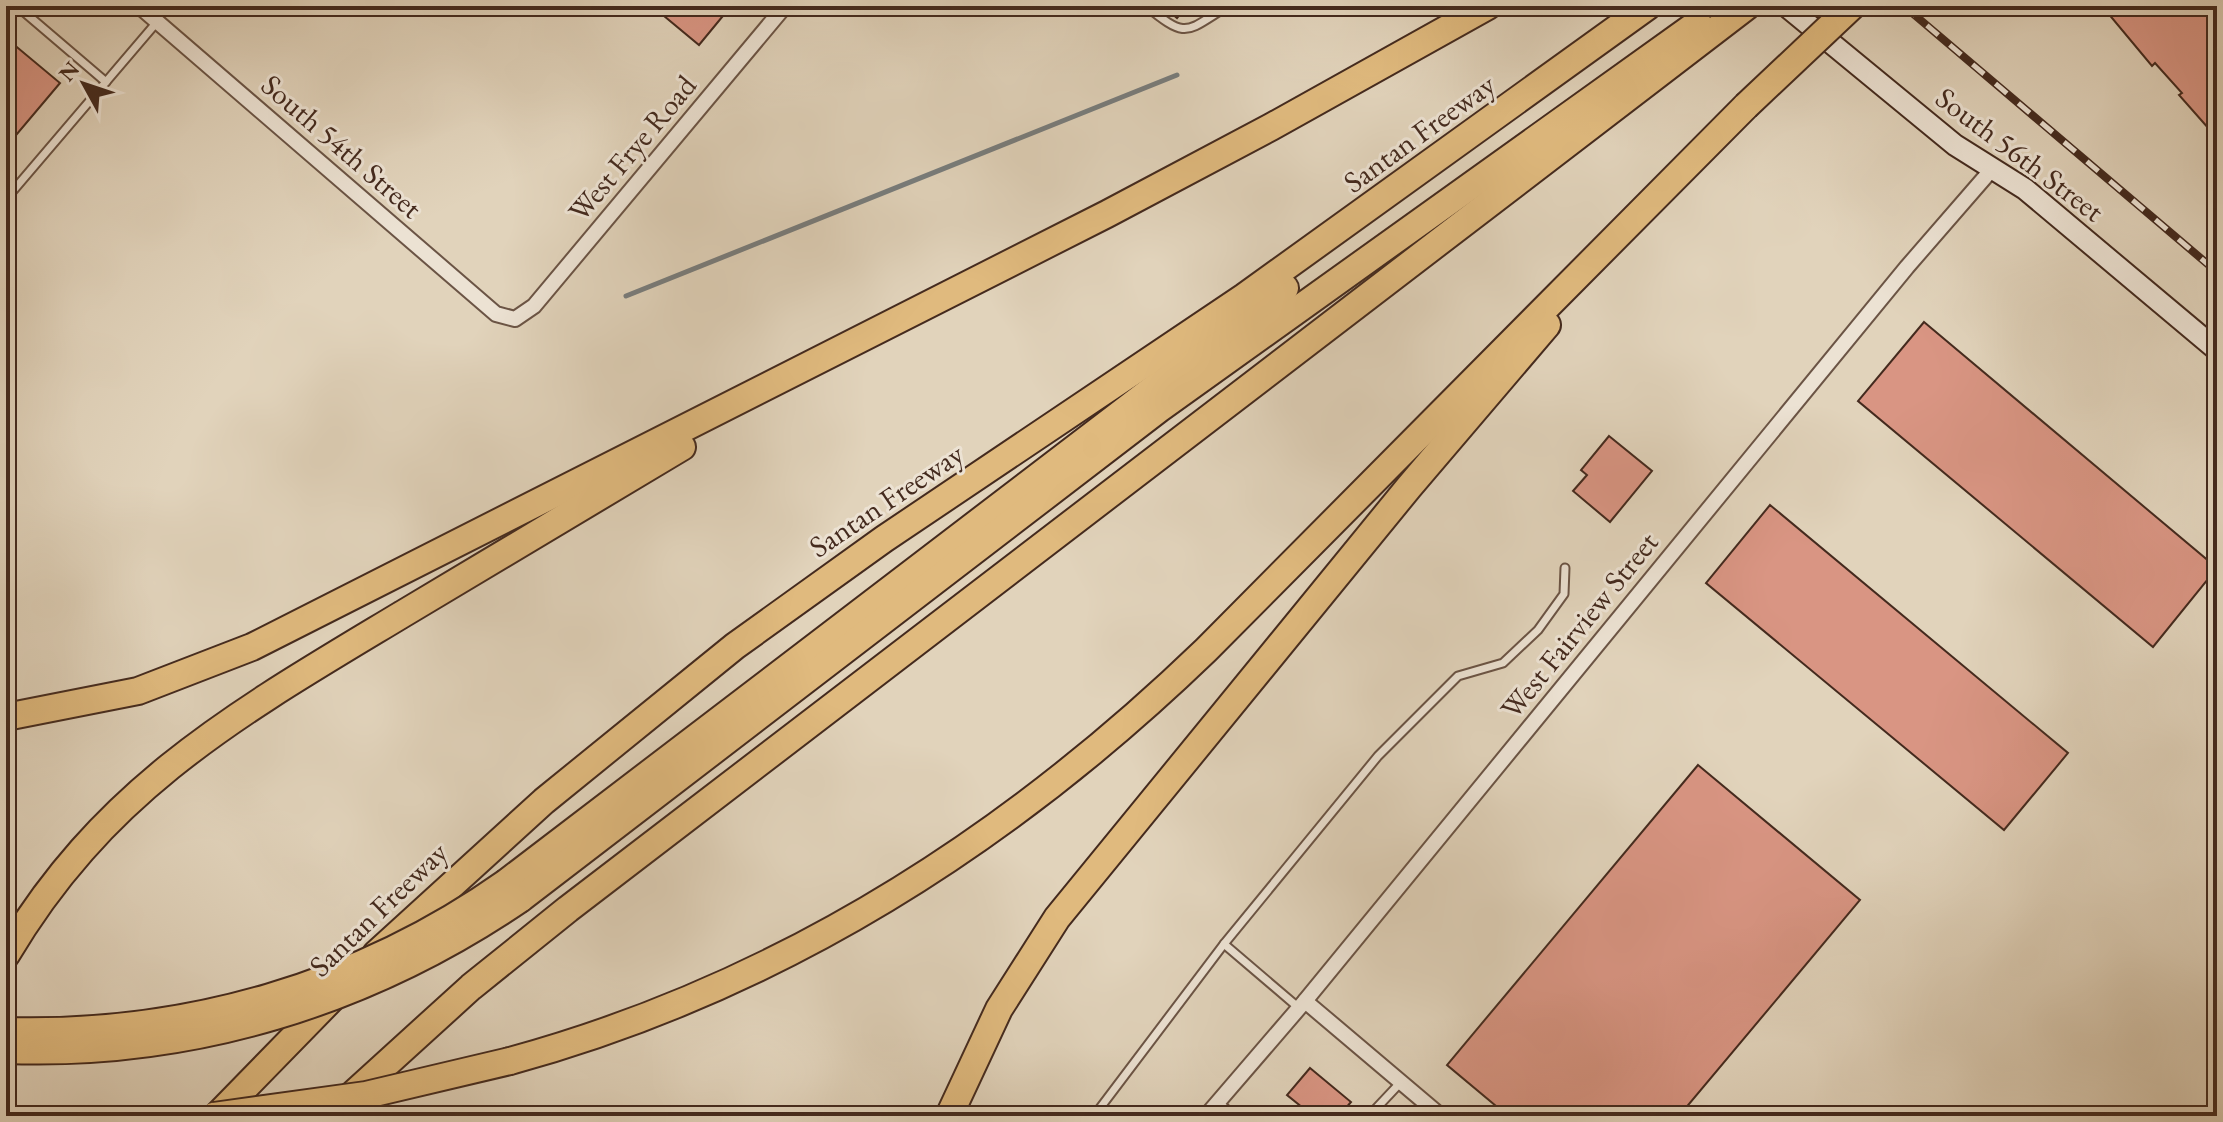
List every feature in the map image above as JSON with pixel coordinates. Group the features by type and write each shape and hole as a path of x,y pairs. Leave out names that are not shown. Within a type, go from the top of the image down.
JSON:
{"highway":[{"path":"6,717 127,694 223,660 1188,171 1488,6"},
{"name":"Santan Freeway","path":"215,1116 297,1031 452,883 590,761 710,665 884,539 1231,306 1648,6"},
{"path":"329,1116 471,987 568,909 1679,45 1725,6"},
{"path":"6,1050 140,1046 222,1031 295,1012 413,963 1197,381 1679,45 1747,6"},
{"path":"215,1116 366,1095 510,1061 651,1015 808,944 941,867 1041,795 1137,715 1206,650 1629,222 1852,6"},
{"path":"6,1031 72,1030 157,1023 278,996 331,977 514,890 1256,311 1470,137"},
{"path":"949,1116 999,1009 1057,918 1409,487 1519,361 1629,222"},
{"path":"6,955 56,882 129,801 216,729 700,436 799,370"}],"main road":[{"name":"South 56th Street","path":"1786,6 1955,145 2025,189 2217,350"}],"street":[{"name":"South 54th Street","path":"139,6 496,314 515,319"},
{"name":"West Frye Road","path":"515,319 534,306 785,6"},
{"name":"West Fairview Street","path":"1206,1116 1302,1004 1898,278 1993,168"},
{"path":"1302,1004 1441,1116"}],"lane":[{"path":"17,6 106,82"},
{"path":"1146,6 1175,30 1188,30 1228,6"},
{"path":"6,199 157,22"},
{"path":"1094,1116 1224,944 1378,756 1458,676 1503,663 1538,630 1564,594 1565,568"},
{"path":"1224,944 1302,1004"},
{"path":"1369,1116 1401,1082"},
{"path":"1218,1102 1234,1116"}],"building":[{"path":"652,6 722,6 727,11 699,45"},
{"path":"1163,6 1187,6 1177,18"},
{"path":"2102,6 2217,6 2217,138 2179,95 2182,93 2155,63 2152,66"},
{"path":"6,38 60,83 6,147"},
{"path":"1924,322 2217,568 2153,647 1858,401"},
{"path":"1609,436 1652,471 1610,522 1573,491 1587,475 1581,470"},
{"path":"1770,505 2068,753 2004,830 1706,583"},
{"path":"1698,765 1860,900 1679,1116 1508,1116 1447,1065"},
{"path":"1310,1068 1351,1102 1339,1116 1313,1116 1287,1095"}],"waterway":[{"path":"626,296 1177,75"}],"railway":[{"path":"1904,6 2217,272"}]}
